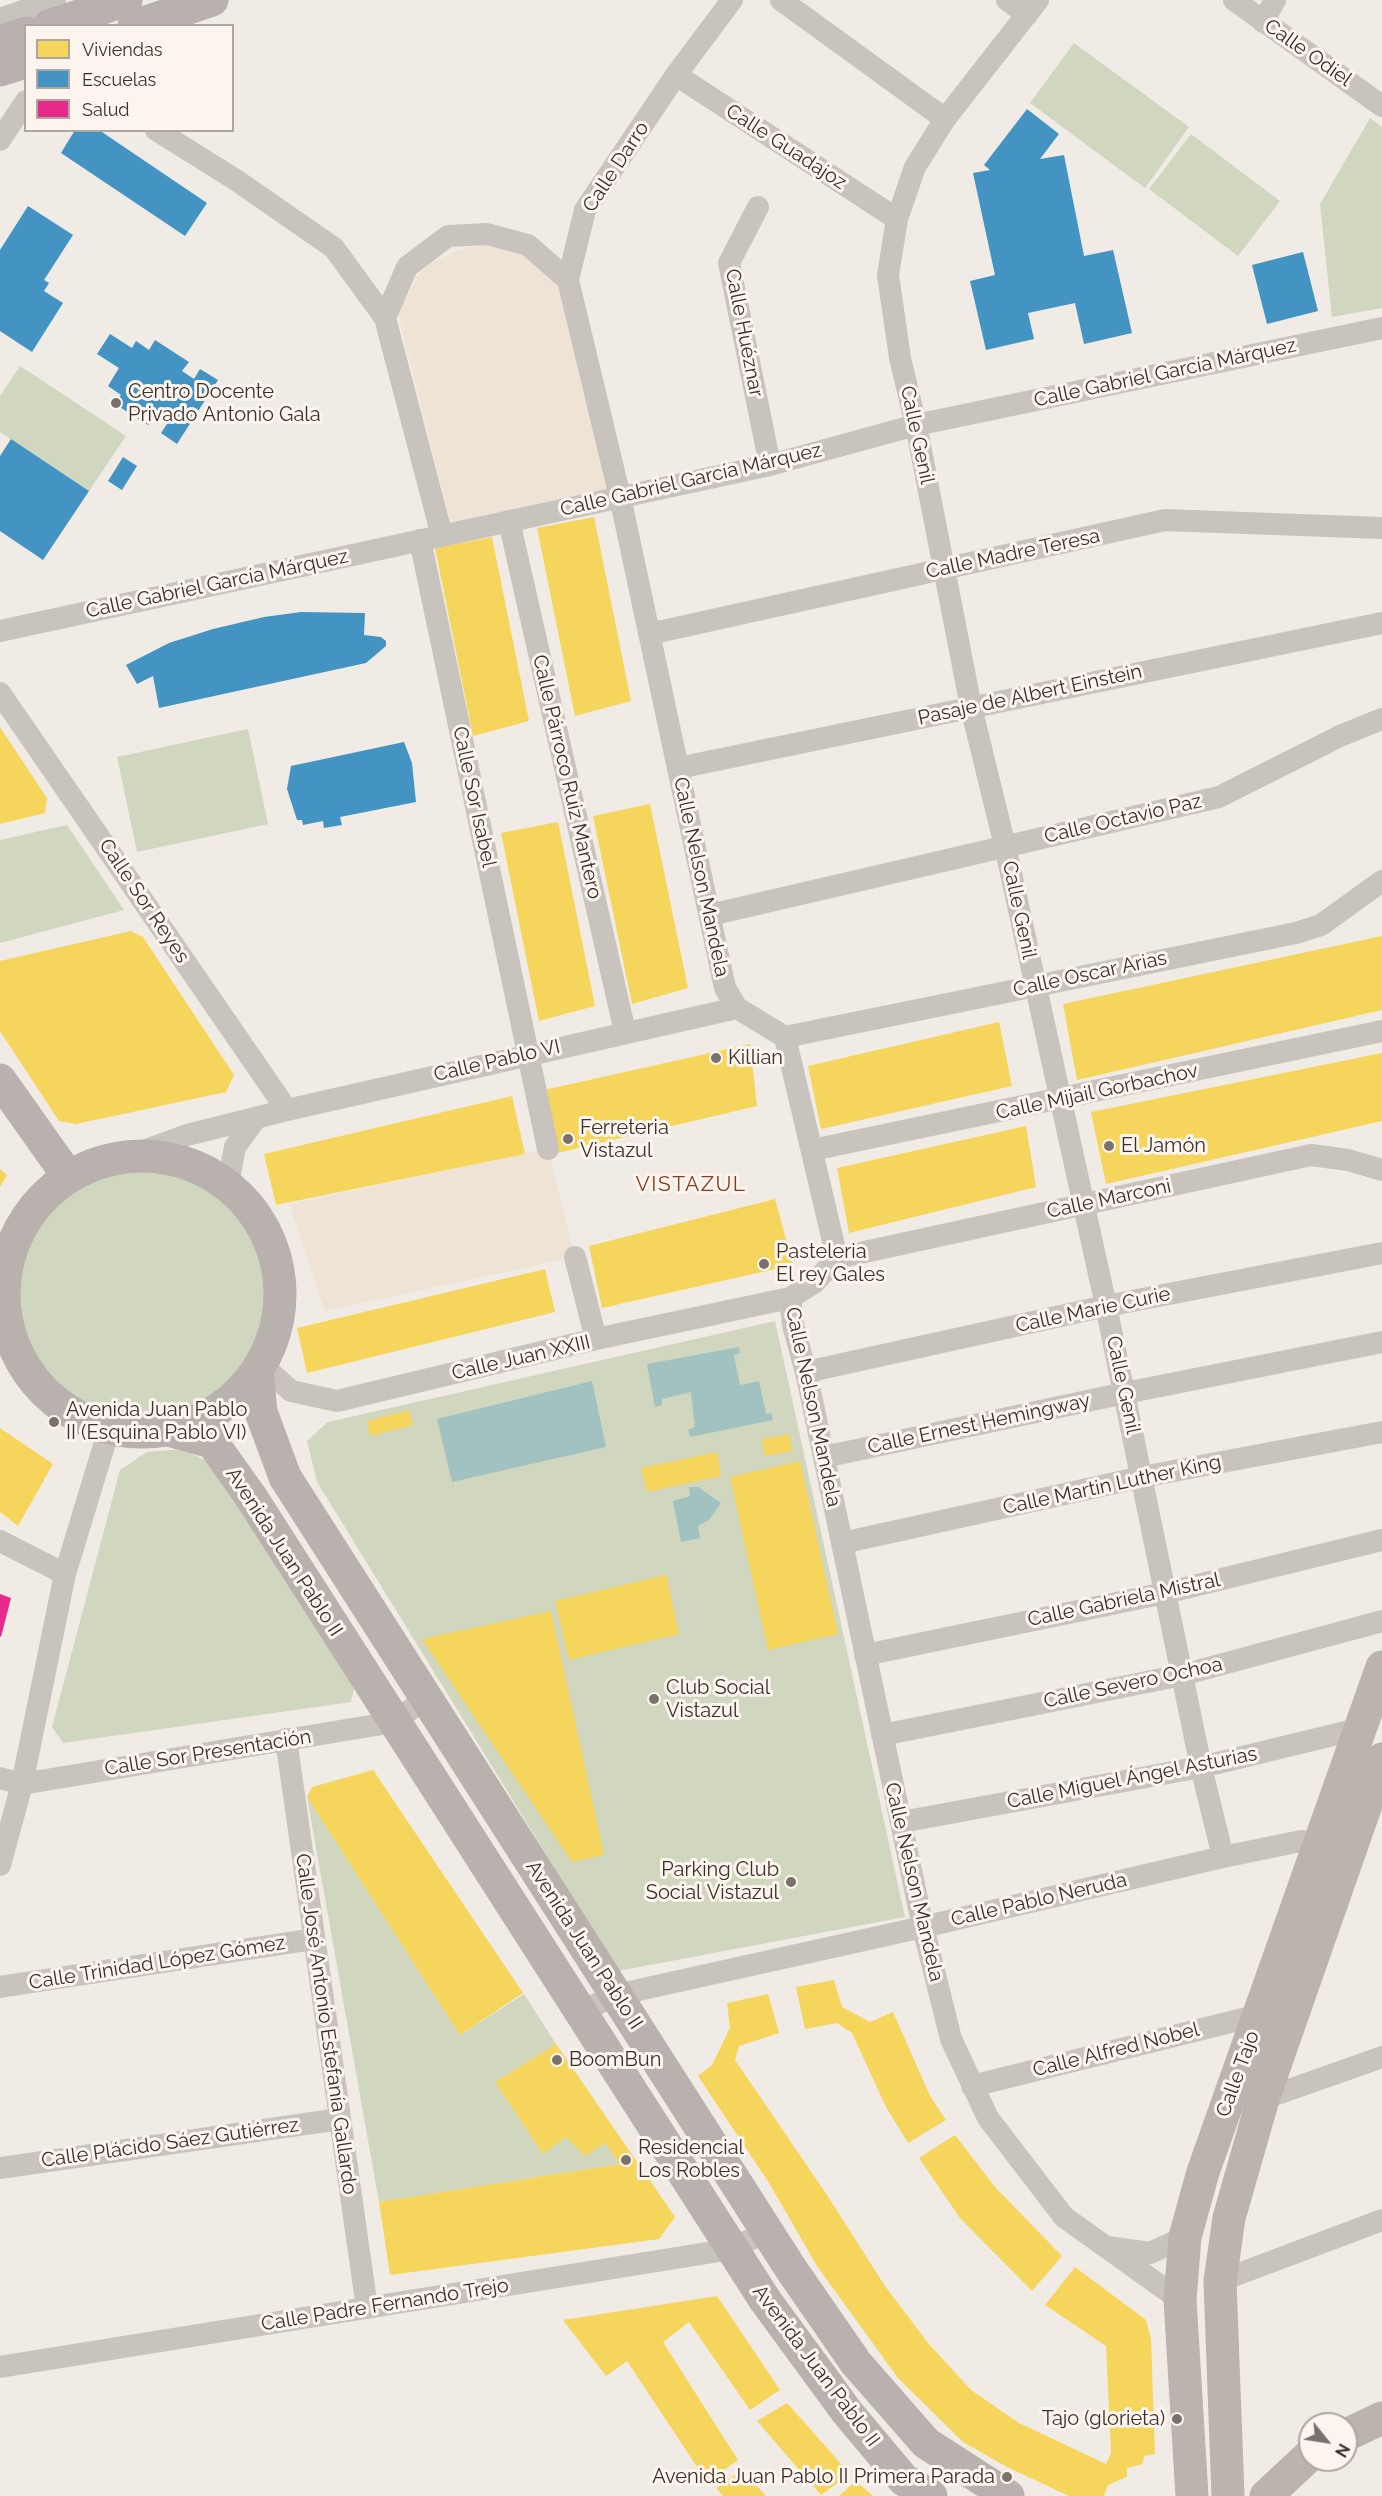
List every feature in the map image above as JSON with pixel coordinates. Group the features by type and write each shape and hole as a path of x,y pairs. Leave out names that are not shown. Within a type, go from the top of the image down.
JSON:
{"main road":[{"path":"25,24 40,13 126,0"},
{"path":"140,24 212,0"},
{"path":"0,42 24,25"},
{"path":"0,70 24,63"},
{"path":"0,1080 68,1176"},
{"path":"132,1155 166,1156 198,1166 228,1184 255,1213 275,1258 280,1287 276,1327 259,1367 234,1397 204,1418 169,1430 139,1433 109,1429 67,1411 32,1380 10,1339 3,1293 11,1248 33,1207 68,1176 99,1161 132,1155"},
{"name":"Avenida Juan Pablo II","path":"259,1367 261,1412 285,1477 767,2231 856,2363 926,2443 1008,2496"},
{"name":"Avenida Juan Pablo II","path":"169,1430 212,1442 250,1497 765,2300 847,2412 904,2480 931,2496"}],"street":[{"name":"Calle Darro","path":"620,497 568,280 585,210 676,75 732,0"},
{"path":"781,0 945,119"},
{"path":"1007,0 1033,8"},
{"name":"Calle Odiel","path":"1234,0 1382,106"},
{"path":"1263,22 1275,0"},
{"name":"Calle Genil","path":"1033,8 945,119 915,167 897,219 888,275 900,358 916,425 971,707 1005,846 1106,1306 1201,1767 1223,1857"},
{"path":"0,19 40,13"},
{"name":"Calle Guadajoz","path":"676,75 897,219"},
{"path":"0,140 24,104"},
{"path":"159,132 236,180 334,248 385,318"},
{"name":"Calle Huéznar","path":"758,207 729,263 770,465"},
{"path":"385,318 407,267 448,236 487,234 528,245 568,280"},
{"name":"Calle Sor Isabel","path":"385,318 431,538 548,1149"},
{"name":"Calle Gabriel García Márquez","path":"0,631 770,465 916,425 1382,328"},
{"name":"Calle Nelson Mandela","path":"620,497 725,988 737,1008"},
{"name":"Calle Madre Teresa","path":"649,634 1165,520 1382,528"},
{"name":"Calle Párroco Ruiz Mantero","path":"509,521 625,1032"},
{"name":"Pasaje de Albert Einstein","path":"678,768 1382,623"},
{"name":"Calle Sor Reyes","path":"0,693 287,1110"},
{"name":"Calle Octavio Paz","path":"710,915 1220,796 1340,736 1382,719"},
{"name":"Calle Oscar Arias","path":"785,1037 1296,933 1321,925 1382,881"},
{"path":"737,1008 785,1037 837,1258"},
{"name":"Calle Pablo VI","path":"132,1155 187,1135 257,1117 737,1008"},
{"name":"Calle Mijail Gorbachov","path":"812,1150 1382,1031"},
{"path":"228,1184 235,1147 257,1117"},
{"name":"Calle Marconi","path":"837,1258 1311,1155 1348,1160 1382,1170"},
{"name":"Calle Marie Curie","path":"806,1372 1106,1306 1382,1253"},
{"path":"575,1257 596,1340"},
{"name":"Calle Nelson Mandela","path":"837,1258 814,1283 790,1298 923,1928 951,2039 988,2118 1064,2217 1180,2300"},
{"name":"Calle Juan XXIII","path":"259,1367 291,1391 337,1401 596,1340 790,1298"},
{"name":"Calle Ernest Hemingway","path":"824,1457 1125,1393 1382,1342"},
{"path":"0,1865 22,1784 65,1574 109,1429"},
{"name":"Calle Martin Luther King","path":"842,1543 1142,1478 1382,1432"},
{"name":"Calle Gabriela Mistral","path":"865,1655 1165,1593 1382,1540"},
{"path":"0,1541 65,1574"},
{"name":"Calle Severo Ochoa","path":"882,1736 1182,1675 1382,1621"},
{"name":"Calle Tajo","path":"1192,2496 1180,2300 1185,2236 1203,2172 1382,1667"},
{"path":"394,1722 426,1698"},
{"name":"Calle Sor Presentación","path":"22,1784 394,1722"},
{"name":"Calle Miguel Ángel Asturias","path":"900,1822 1201,1767 1362,1728"},
{"name":"Calle José Antonio Estefanía Gallardo","path":"286,1739 367,2308"},
{"name":"Calle Tajo","path":"1228,2496 1220,2281 1229,2218 1263,2098 1382,1759"},
{"path":"0,1778 22,1784"},
{"name":"Calle Pablo Neruda","path":"580,2012 616,1995 923,1928 1223,1857 1301,1841 1321,1844"},
{"name":"Calle Trinidad López Gómez","path":"0,1987 314,1939"},
{"name":"Calle Alfred Nobel","path":"972,2086 1259,2015"},
{"path":"1263,2098 1382,2057"},
{"name":"Calle Plácido Sáez Gutiérrez","path":"0,2168 340,2119"},
{"path":"1220,2281 1382,2220"},
{"name":"Calle Padre Fernando Trejo","path":"0,2367 732,2249 767,2231"},
{"name":"Calle Nelson Mandela","path":"1104,2247 1150,2253 1185,2236"},
{"path":"1358,2429 1382,2418"},
{"path":"1266,2496 1298,2466"}],"green space":[{"path":"1074,43 1189,127 1145,188 1030,103"},
{"path":"1370,118 1382,127 1382,308 1332,317 1320,204"},
{"path":"1191,134 1280,201 1238,256 1149,189"},
{"path":"20,366 126,436 89,491 0,432 0,396"},
{"path":"248,729 268,824 137,852 117,757"},
{"path":"67,825 124,910 0,943 0,840"},
{"path":"154,1158 194,1168 217,1181 238,1198 255,1219 268,1242 276,1268 278,1295 276,1322 268,1348 255,1371 238,1392 217,1409 194,1422 168,1430 128,1432 88,1422 76,1416 54,1401 35,1382 14,1348 6,1322 4,1282 14,1242 20,1230 35,1208 54,1189 88,1168 114,1160"},
{"name":"Club Social Vistazul","path":"775,1321 905,1917 618,1971 317,1482 307,1441 328,1422"},
{"path":"182,1449 205,1460 221,1476 355,1684 351,1702 63,1743 52,1727 120,1470 147,1452"},
{"path":"307,1797 460,2035 524,1994 556,2044 495,2082 543,2154 566,2137 605,2143 620,2164 379,2202"}],"shaded area":[{"path":"484,245 505,247 528,256 561,287 608,489 450,522 398,314 417,277 430,263 465,248"},
{"path":"548,1149 575,1257 325,1311 290,1204"}],"water":[{"path":"739,1347 740,1353 734,1355 740,1385 759,1381 766,1414 771,1413 773,1420 690,1437 688,1430 695,1427 691,1392 662,1399 662,1405 655,1407 647,1364"},
{"path":"592,1381 606,1447 452,1482 437,1419"},
{"path":"689,1487 698,1487 721,1503 709,1520 698,1526 700,1538 681,1542 673,1501 690,1496"}],"building: Viviendas":[{"path":"594,517 631,701 575,716 537,528"},
{"path":"492,537 529,721 473,736 435,548"},
{"path":"0,727 47,798 45,813 0,824"},
{"path":"650,804 688,988 632,1004 593,816"},
{"path":"558,822 595,1006 539,1021 501,833"},
{"path":"131,931 143,937 234,1075 226,1092 76,1124 59,1121 0,1031 0,961"},
{"path":"1382,936 1382,1010 1077,1080 1063,1004"},
{"path":"999,1022 1012,1086 821,1129 808,1066"},
{"path":"750,1044 757,1106 557,1153 544,1090"},
{"path":"1382,1053 1382,1121 1106,1184 1091,1112"},
{"path":"512,1096 525,1154 276,1205 264,1154"},
{"path":"1026,1126 1036,1187 849,1233 837,1168"},
{"path":"0,1169 7,1175 0,1187"},
{"path":"775,1199 793,1265 602,1308 589,1246"},
{"path":"545,1269 555,1312 307,1373 297,1328"},
{"path":"409,1410 413,1425 370,1436 367,1421"},
{"path":"0,1428 53,1464 18,1526 0,1512"},
{"path":"789,1434 792,1451 765,1456 762,1439"},
{"path":"717,1452 721,1476 647,1492 641,1468"},
{"path":"800,1461 838,1634 768,1650 730,1477"},
{"path":"666,1575 679,1634 569,1660 555,1601"},
{"path":"551,1611 604,1855 572,1862 422,1639"},
{"path":"373,1770 523,1993 460,2035 307,1797 312,1787"},
{"path":"834,1980 842,2007 870,2022 893,2012 930,2096 946,2120 908,2143 886,2107 852,2033 837,2023 805,2029 796,1987"},
{"path":"768,1994 779,2033 739,2046 735,2060 827,2195 885,2286 928,2343 971,2390 1019,2423 1106,2464 1111,2453 1106,2346 1045,2305 1075,2267 1146,2320 1151,2339 1155,2454 1144,2456 1143,2464 1127,2468 1127,2477 1108,2485 1104,2496 1069,2496 1009,2468 963,2442 898,2378 817,2266 769,2183 698,2076 712,2065 730,2028 727,2003"},
{"name":"Residencial Los Robles","path":"556,2044 675,2217 659,2239 390,2275 379,2202 620,2164 605,2143 585,2156 566,2137 543,2154 495,2082"},
{"path":"955,2135 995,2187 1062,2256 1032,2291 960,2218 919,2158"},
{"path":"717,2296 780,2390 750,2410 689,2322 663,2342 738,2460 707,2482 627,2361 606,2376 563,2320"},
{"path":"787,2403 850,2474 821,2495 757,2421"},
{"path":"742,2470 766,2496 723,2496 716,2488"},
{"path":"856,2481 873,2496 839,2496"}],"building: Escuelas":[{"path":"1027,109 1059,134 1040,159 1064,155 1084,256 1113,250 1132,333 1084,344 1075,303 1028,313 1034,339 986,350 970,281 995,275 973,173 990,170 984,165"},
{"path":"74,132 102,132 207,203 185,236 61,153"},
{"path":"28,206 73,235 44,280 49,283 44,291 63,303 32,352 0,331 0,250"},
{"path":"1303,252 1318,311 1267,324 1252,265"},
{"path":"110,334 132,348 136,341 149,350 155,340 189,362 182,371 194,379 200,369 218,380 177,444 161,433 167,424 154,416 148,425 115,404 121,395 108,386 119,368 97,354"},
{"path":"11,439 89,491 43,560 0,531 0,456"},
{"path":"123,457 137,466 122,490 108,481"},
{"path":"301,612 365,613 364,635 381,637 386,641 386,646 366,663 159,708 153,676 137,684 126,665 169,643 213,629 264,617"},
{"path":"404,742 412,763 416,802 340,817 342,825 324,828 323,821 303,825 302,820 297,820 287,789 291,766"}],"building: Salud":[{"path":"0,1594 11,1598 1,1637 0,1636"}],"place":[{"name":"Centro Docente Privado Antonio Gala","path":"116,403"},
{"name":"Killian","path":"716,1058"},
{"name":"Ferreteria Vistazul","path":"568,1139"},
{"name":"El Jamón","path":"1109,1146"},
{"name":"Pasteleria El rey Gales","path":"764,1264"},
{"name":"Avenida Juan Pablo II (Esquina Pablo VI)","path":"54,1422"},
{"name":"Club Social Vistazul","path":"654,1699"},
{"name":"Parking Club Social Vistazul","path":"791,1882"},
{"name":"BoomBun","path":"557,2060"},
{"name":"Residencial Los Robles","path":"626,2160"},
{"name":"Tajo (glorieta)","path":"1177,2419"},
{"name":"Avenida Juan Pablo II Primera Parada","path":"1007,2477"}],"district":[{"name":"VISTAZUL","path":"691,1185"}]}
